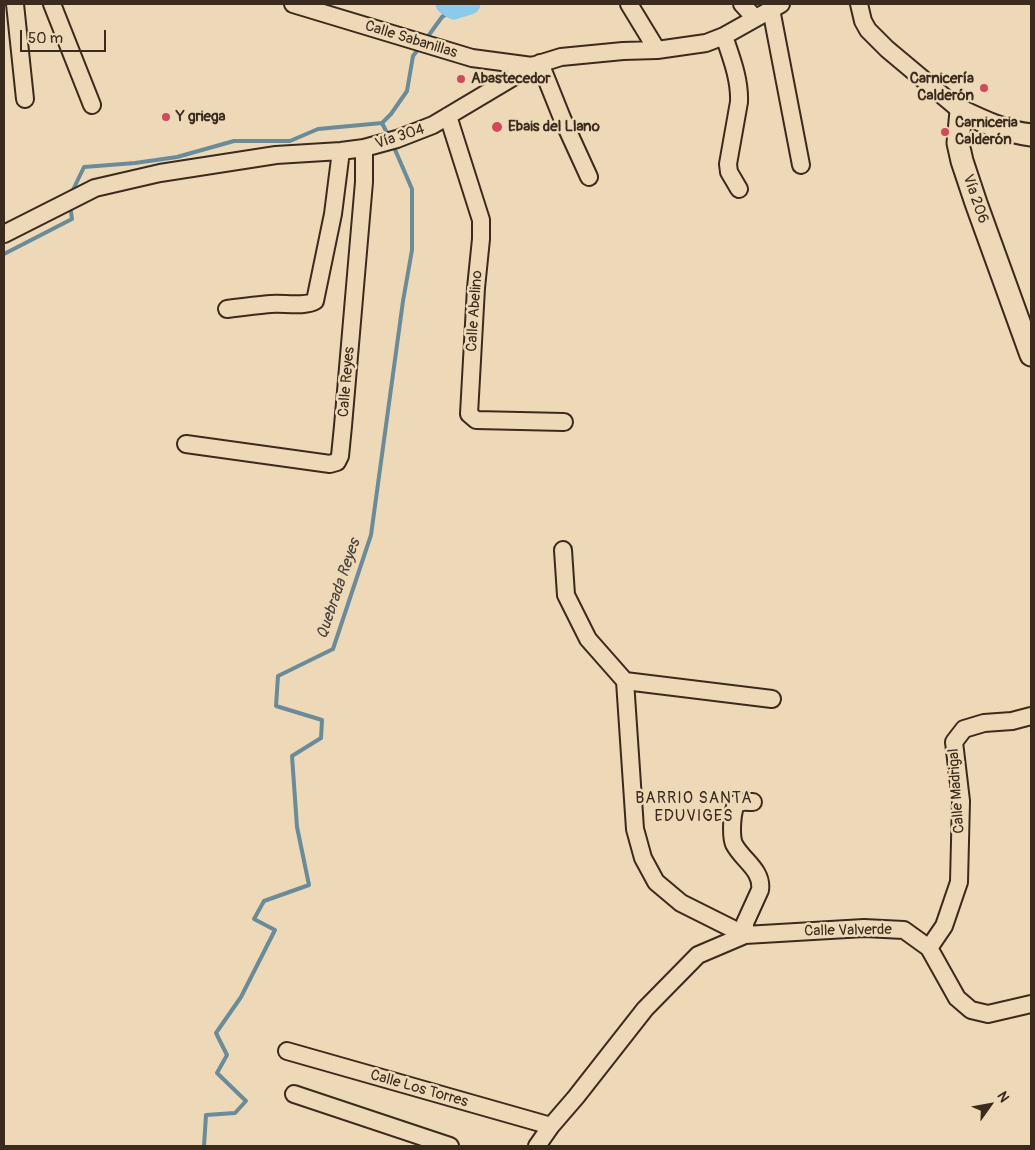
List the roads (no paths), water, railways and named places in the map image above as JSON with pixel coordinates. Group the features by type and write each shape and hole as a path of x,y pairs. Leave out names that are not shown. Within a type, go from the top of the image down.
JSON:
{"main road":[{"path":"961,111 988,124 1021,134 1031,135"},
{"name":"Vía 206","path":"961,111 958,143 962,160 1031,355"}],"street":[{"path":"15,4 25,98"},
{"path":"52,4 92,105"},
{"name":"Calle Sabanillas","path":"293,4 472,58 536,64"},
{"path":"629,4 657,50"},
{"path":"742,4 755,18"},
{"path":"859,4 863,21 868,30 887,49 961,111"},
{"path":"776,6 801,165"},
{"name":"Vía 304","path":"4,234 95,188 160,173 276,155 364,148 397,139 433,125 536,64 561,57 657,50 706,43 724,36 776,6"},
{"path":"724,36 736,73 740,95 728,164 739,189"},
{"path":"536,64 589,177"},
{"name":"Calle Abelino","path":"448,116 481,220 469,414 476,420 564,422"},
{"name":"Calle Reyes","path":"186,444 330,464 337,462 340,456 352,328 364,182 364,148"},
{"path":"227,309 273,304 306,304 315,300 333,214 341,151"},
{"path":"563,550 566,595 588,639 625,681 635,829 643,858 656,882 681,903 745,934 746,923 761,885 760,879 733,843 733,812 737,804 753,802"},
{"path":"625,681 772,699"},
{"name":"Calle Madrigal","path":"929,948 944,926 959,882 961,801 954,742 964,728 984,723 1012,721 1031,716"},
{"name":"Calle Valverde","path":"537,1146 645,1009 698,955 745,934 864,928 904,930 929,948 957,998 971,1010 988,1014 1031,1004"},
{"name":"Calle Los Torres","path":"287,1051 551,1126"},
{"path":"294,1094 450,1146"}],"waterway":[{"path":"446,4 454,9 470,4"},
{"path":"426,39 442,17 454,9"},
{"path":"71,194 84,167 177,157 234,141 290,141 318,129 382,123 391,114 407,91 413,56 420,47"},
{"name":"Quebrada Reyes","path":"382,123 389,137"},
{"name":"Quebrada Reyes","path":"204,1146 206,1115 235,1113 246,1101 217,1073 227,1055 216,1033 241,997 275,930 254,919 264,901 309,885 297,827 292,756 321,738 322,720 276,706 278,676 333,649 371,535 403,301 412,250 412,189 393,145"},
{"path":"4,254 72,219 70,205"}],"place":[{"name":"Abastecedor","path":"461,79"},
{"name":"Carnicería Calderón","path":"984,88"},
{"name":"Y griega","path":"166,117"},
{"name":"Ebais del Llano","path":"497,127"},
{"name":"Carniceria Calderón","path":"945,132"}],"district":[{"name":"BARRIO SANTA EDUVIGES","path":"694,808"}]}
